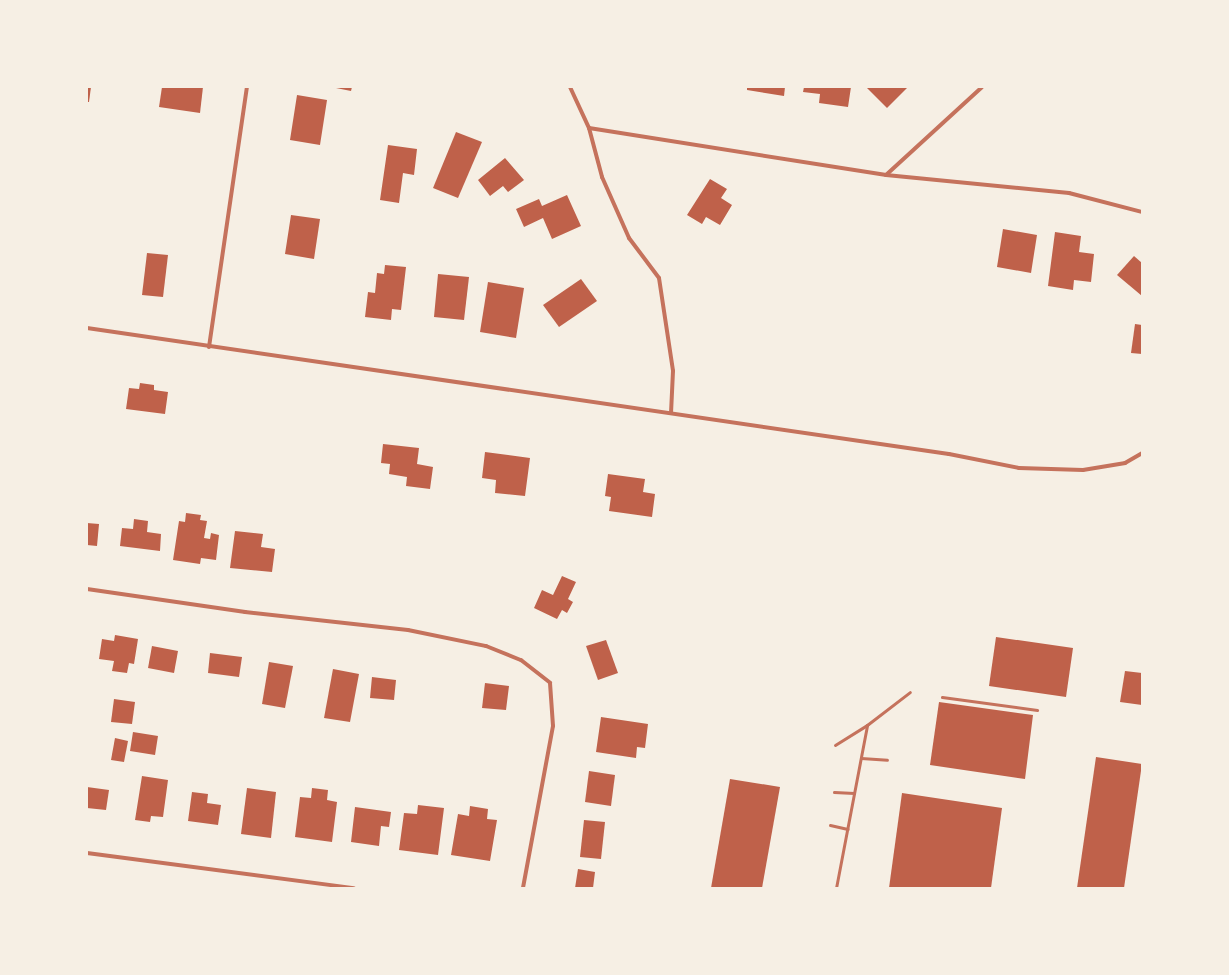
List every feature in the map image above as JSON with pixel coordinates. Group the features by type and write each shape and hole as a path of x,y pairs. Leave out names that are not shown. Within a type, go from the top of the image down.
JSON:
{"street":[{"path":"209,347 246,87"},
{"path":"570,87 589,128 602,177 629,238 659,278 673,371 671,414"},
{"path":"886,175 982,87"},
{"path":"589,128 886,175 1069,193 1142,212"},
{"path":"87,328 949,454 1019,468 1083,470 1125,463 1142,453"},
{"path":"87,590 245,612 408,630 486,646 521,660 550,683 553,726 523,888"},
{"path":"87,853 354,888"}],"lane":[{"path":"836,745 868,725 910,692"},
{"path":"942,697 1037,710"},
{"path":"836,888 868,725"},
{"path":"861,758 886,760"},
{"path":"834,792 854,793"},
{"path":"830,825 848,829"}],"building":[{"path":"87,87 91,87 89,102 87,102"},
{"path":"162,87 203,87 200,113 159,107"},
{"path":"331,87 352,87 351,91"},
{"path":"747,87 785,87 784,96 747,90"},
{"path":"804,87 851,87 848,107 819,103 820,94 803,92"},
{"path":"866,87 908,87 887,108"},
{"path":"297,95 327,100 320,145 290,140"},
{"path":"456,132 482,142 458,198 433,188"},
{"path":"388,145 417,149 414,175 403,173 399,203 380,200"},
{"path":"505,158 524,180 508,192 503,186 490,196 478,180"},
{"path":"710,179 727,189 721,198 732,205 720,225 706,217 702,224 687,215"},
{"path":"567,195 581,226 552,239 543,218 524,227 516,209 539,199 542,206"},
{"path":"291,215 320,219 314,259 285,254"},
{"path":"1003,229 1037,235 1031,273 997,267"},
{"path":"1055,232 1081,236 1079,252 1094,254 1091,282 1074,280 1073,290 1048,286"},
{"path":"147,253 168,255 163,297 142,295"},
{"path":"1134,256 1142,263 1142,296 1117,275"},
{"path":"385,265 406,267 401,310 392,309 391,320 365,317 368,292 375,293 377,273 384,274"},
{"path":"438,274 469,277 464,320 434,317"},
{"path":"581,279 597,301 559,327 543,305"},
{"path":"488,282 524,288 516,338 480,332"},
{"path":"1135,324 1142,325 1142,354 1131,353"},
{"path":"140,383 154,385 154,390 168,392 165,414 126,409 129,388 139,389"},
{"path":"383,444 419,448 417,464 433,467 430,489 406,486 407,477 389,474 390,464 381,463"},
{"path":"485,452 530,458 525,496 495,493 496,480 482,478"},
{"path":"608,474 645,479 643,492 655,494 652,517 609,511 611,497 605,496"},
{"path":"186,513 201,515 200,520 207,521 204,538 210,539 211,533 219,535 216,560 201,558 200,564 173,560 179,521 185,522"},
{"path":"134,519 148,521 147,532 161,534 160,551 120,546 122,528 133,529"},
{"path":"87,523 99,524 97,546 87,545"},
{"path":"235,531 263,534 261,547 275,549 272,572 230,568"},
{"path":"562,576 576,582 568,599 573,602 567,613 562,610 557,619 534,608 542,590 553,595"},
{"path":"115,635 138,639 134,664 129,663 127,673 112,671 114,661 99,659 102,639 114,641"},
{"path":"996,637 1073,648 1066,697 989,686"},
{"path":"606,640 618,673 598,680 586,646"},
{"path":"152,646 178,651 174,673 148,668"},
{"path":"210,653 242,657 239,677 208,673"},
{"path":"269,662 293,666 285,708 262,704"},
{"path":"333,669 359,674 350,722 324,718"},
{"path":"1125,671 1142,673 1142,705 1120,702"},
{"path":"372,677 396,680 394,700 370,698"},
{"path":"485,683 509,686 506,710 482,708"},
{"path":"114,699 135,702 132,724 111,722"},
{"path":"939,702 1033,715 1025,779 930,765"},
{"path":"601,717 648,724 645,748 637,747 636,758 596,752"},
{"path":"133,732 158,736 155,755 130,751"},
{"path":"115,738 128,741 124,762 111,760"},
{"path":"1096,757 1142,764 1124,888 1077,888"},
{"path":"589,771 615,775 611,806 585,802"},
{"path":"142,776 168,780 163,817 151,816 150,822 135,820"},
{"path":"730,779 780,787 762,888 711,888"},
{"path":"87,787 109,790 106,810 87,808"},
{"path":"247,788 276,792 271,838 241,834"},
{"path":"312,788 328,790 327,800 337,802 332,842 295,837 300,797 311,798"},
{"path":"192,792 208,794 207,803 221,805 218,825 188,821"},
{"path":"902,793 1002,808 991,888 889,888"},
{"path":"418,805 444,808 438,855 399,850 404,813 417,814"},
{"path":"470,806 488,809 487,819 497,820 490,861 451,855 458,814 469,816"},
{"path":"355,807 391,812 389,827 381,826 379,846 351,842"},
{"path":"584,820 605,822 601,859 580,857"},
{"path":"578,869 595,872 593,888 575,888"}]}
